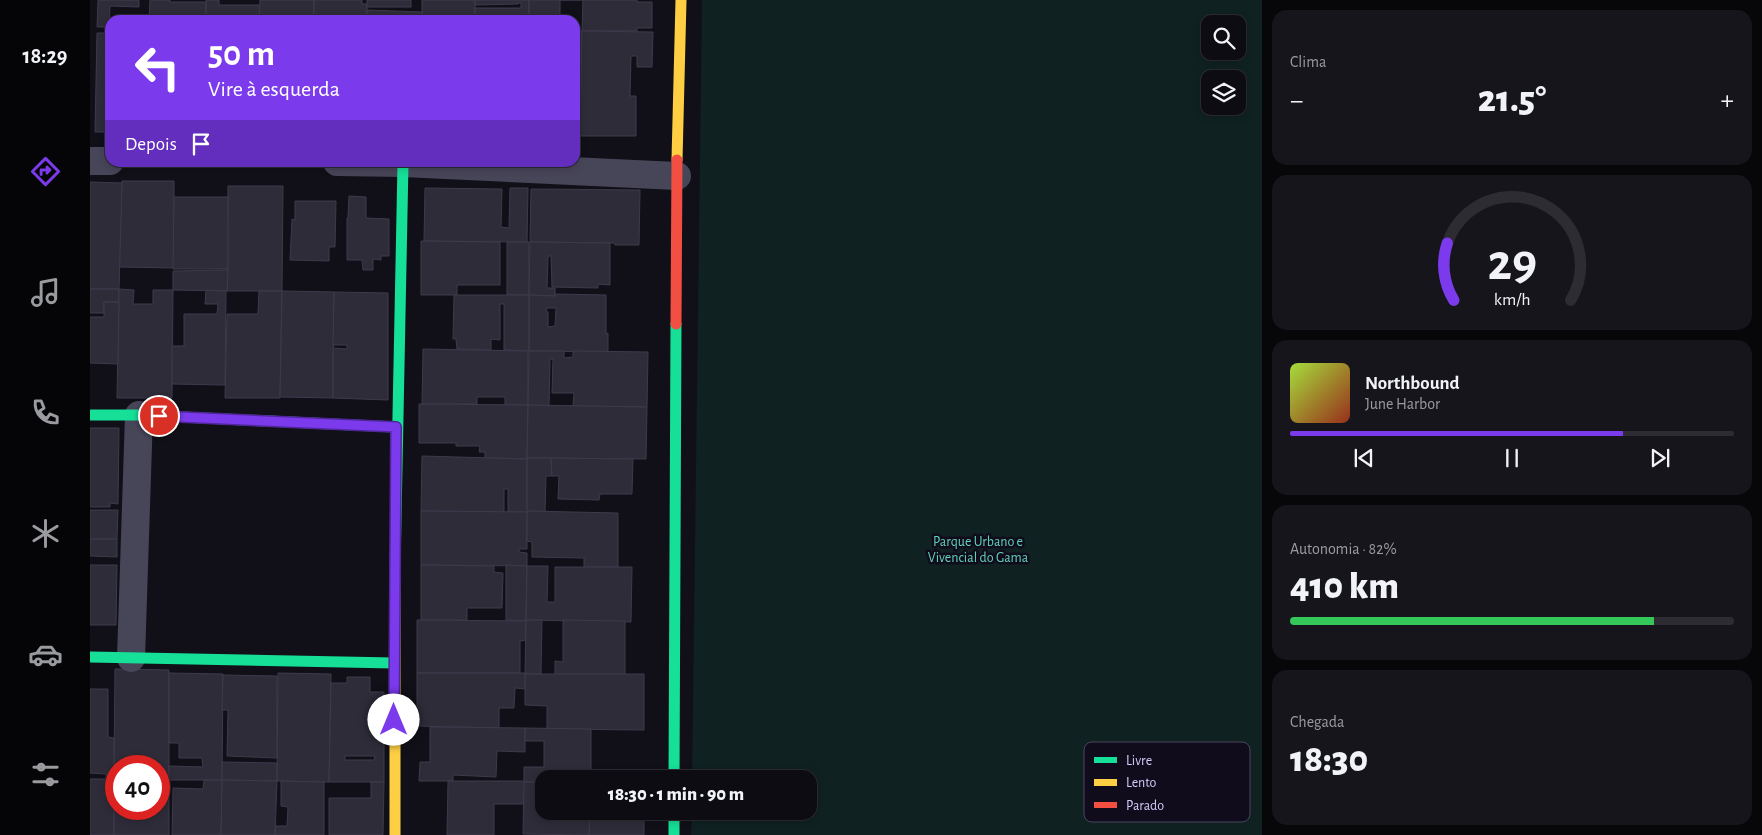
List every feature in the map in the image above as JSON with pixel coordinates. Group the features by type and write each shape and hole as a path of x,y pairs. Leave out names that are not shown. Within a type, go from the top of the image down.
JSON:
{"street":[{"path":"674,770 677,176 681,0"},
{"path":"90,161 105,161"},
{"path":"395,835 396,427 403,167"},
{"path":"487,167 677,176"},
{"path":"90,416 139,415 396,427"},
{"path":"131,658 139,415"},
{"path":"90,657 394,663"},
{"path":"674,820 674,835"}],"green space":[{"name":"Parque Urbano e Vivencial do Gama","path":"702,0 1262,0 1262,835 691,835 692,820 817,820 817,770 692,770"}],"building":[{"path":"98,0 139,0 139,7 110,6 110,15 105,15 105,27 97,27"},
{"path":"150,0 206,2 206,15 149,15"},
{"path":"206,0 219,0 219,5 260,5 259,15 206,15"},
{"path":"260,0 314,0 314,15 259,15"},
{"path":"314,0 362,0 362,4 367,4 367,15 314,15"},
{"path":"367,0 411,0 411,7 367,7"},
{"path":"422,0 475,0 475,15 422,15"},
{"path":"475,0 529,0 528,15 475,15 475,8 521,8 521,3 475,5"},
{"path":"529,0 560,0 560,15 529,15"},
{"path":"583,0 637,0 637,2 652,2 652,28 637,28 637,31 582,31"},
{"path":"367,10 422,12 422,15 367,15"},
{"path":"580,31 582,31 582,56 580,56"},
{"path":"582,31 653,32 652,67 637,67 637,56 631,56 630,96 636,96 636,136 580,136"},
{"path":"97,33 105,33 105,132 95,132"},
{"path":"122,181 174,181 174,268 119,267"},
{"path":"90,182 122,183 119,289 90,289"},
{"path":"228,186 283,186 282,291 227,291"},
{"path":"425,188 502,189 501,227 509,228 510,188 528,188 527,242 424,241"},
{"path":"531,189 640,190 639,245 530,242"},
{"path":"349,196 366,197 366,218 389,219 389,256 381,256 381,260 373,259 373,270 363,270 362,260 347,260"},
{"path":"174,197 228,197 228,269 173,269"},
{"path":"295,201 336,201 335,247 329,247 329,261 290,260 292,219 295,220"},
{"path":"421,241 500,242 500,285 457,285 457,295 421,295"},
{"path":"507,242 529,242 529,295 507,295"},
{"path":"530,242 610,243 610,285 598,284 598,288 552,287 551,256 548,256 547,288 555,288 555,296 529,295"},
{"path":"228,270 227,291 173,290 173,271"},
{"path":"90,289 119,289 119,302 104,302 104,313 90,313"},
{"path":"119,289 134,290 133,304 153,304 153,290 173,290 172,398 117,398"},
{"path":"206,290 226,291 225,385 172,384 172,346 184,346 184,314 217,314 218,304 205,304"},
{"path":"259,291 282,291 280,398 225,398 227,314 258,314"},
{"path":"282,291 334,292 333,398 280,397"},
{"path":"334,292 388,293 388,400 333,398 333,348 347,349 347,345 333,345"},
{"path":"555,294 606,295 608,352 529,351 529,295 555,296","holes":["546,308 556,308 555,326 548,327 548,312"]},
{"path":"454,295 529,295 529,351 504,350 504,304 500,304 500,340 491,339 491,350 457,349 456,339 453,339"},
{"path":"104,302 119,302 118,364 90,363 90,317 104,317"},
{"path":"423,349 528,351 528,405 505,404 505,397 477,397 477,404 422,404"},
{"path":"529,351 564,351 564,358 573,357 573,351 648,352 647,407 573,406 574,393 552,393 553,359 550,359 549,406 528,405"},
{"path":"419,404 528,405 527,459 485,458 485,452 479,452 480,446 456,446 456,443 419,443"},
{"path":"528,405 647,407 646,459 527,458"},
{"path":"90,428 119,428 118,504 110,503 110,507 90,507"},
{"path":"422,456 527,459 527,512 508,512 508,489 504,489 504,512 421,511"},
{"path":"527,458 551,458 552,476 546,476 545,512 527,511"},
{"path":"551,458 633,459 632,494 600,494 599,500 558,499 559,476 552,476"},
{"path":"90,510 118,510 117,539 90,539"},
{"path":"421,511 527,512 527,549 519,549 519,552 527,553 527,566 421,565"},
{"path":"527,511 618,513 618,567 584,567 584,558 532,557 532,542 527,541"},
{"path":"90,539 117,539 117,557 90,556"},
{"path":"90,565 117,565 116,625 90,625"},
{"path":"421,565 494,566 494,572 503,573 502,608 467,608 467,620 421,620"},
{"path":"506,565 527,566 526,621 506,620"},
{"path":"527,566 548,566 547,602 555,602 555,567 632,567 631,622 526,620"},
{"path":"417,620 526,621 526,640 520,641 520,673 417,673"},
{"path":"526,620 542,620 541,674 525,674"},
{"path":"563,620 625,621 625,675 555,675 555,661 563,662"},
{"path":"115,669 169,670 169,755 114,755"},
{"path":"169,673 223,674 222,780 170,780 170,766 203,767 202,758 179,758 179,743 169,743"},
{"path":"278,673 331,674 329,782 277,781"},
{"path":"417,673 526,673 526,689 515,688 514,708 499,708 499,728 417,726"},
{"path":"525,674 644,674 644,730 547,729 547,706 525,705"},
{"path":"223,675 277,676 277,758 227,756 228,710 222,710"},
{"path":"347,677 370,677 370,692 384,692 384,782 329,782 331,683 347,683","holes":["345,756 375,756 374,760 345,760"]},
{"path":"90,689 108,689 108,737 114,738 114,755 105,755 105,774 90,773"},
{"path":"430,727 525,728 525,752 497,751 496,777 453,775 453,781 419,781 420,762 430,762"},
{"path":"525,728 591,729 591,770 535,770 535,782 524,782 524,767 544,767 544,741 525,741"},
{"path":"222,762 277,763 277,781 222,780"},
{"path":"90,779 105,779 105,820 114,820 114,835 90,835"},
{"path":"204,780 222,780 221,835 172,835 173,788 203,789"},
{"path":"222,780 277,781 275,835 221,835"},
{"path":"281,781 324,782 324,835 275,835 276,826 287,826 288,807 281,806"},
{"path":"448,781 525,781 524,804 494,804 494,835 447,835"},
{"path":"371,782 384,782 383,835 329,835 329,798 371,798"},
{"path":"524,782 535,782 535,820 590,820 589,835 523,834"},
{"path":"114,820 169,820 169,835 114,835"},
{"path":"590,820 644,820 644,835 589,835"}],"traffic: fast":[{"path":"395,568 403,167"},
{"path":"674,770 676,324"},
{"path":"90,415 139,415 396,427"},
{"path":"90,657 394,663"},
{"path":"674,820 674,835"}],"traffic: slow":[{"path":"677,160 681,0"},
{"path":"395,568 395,835"}],"traffic: jam":[{"path":"676,324 677,160"}],"route":[{"path":"159,416 396,427 394,720"}]}
